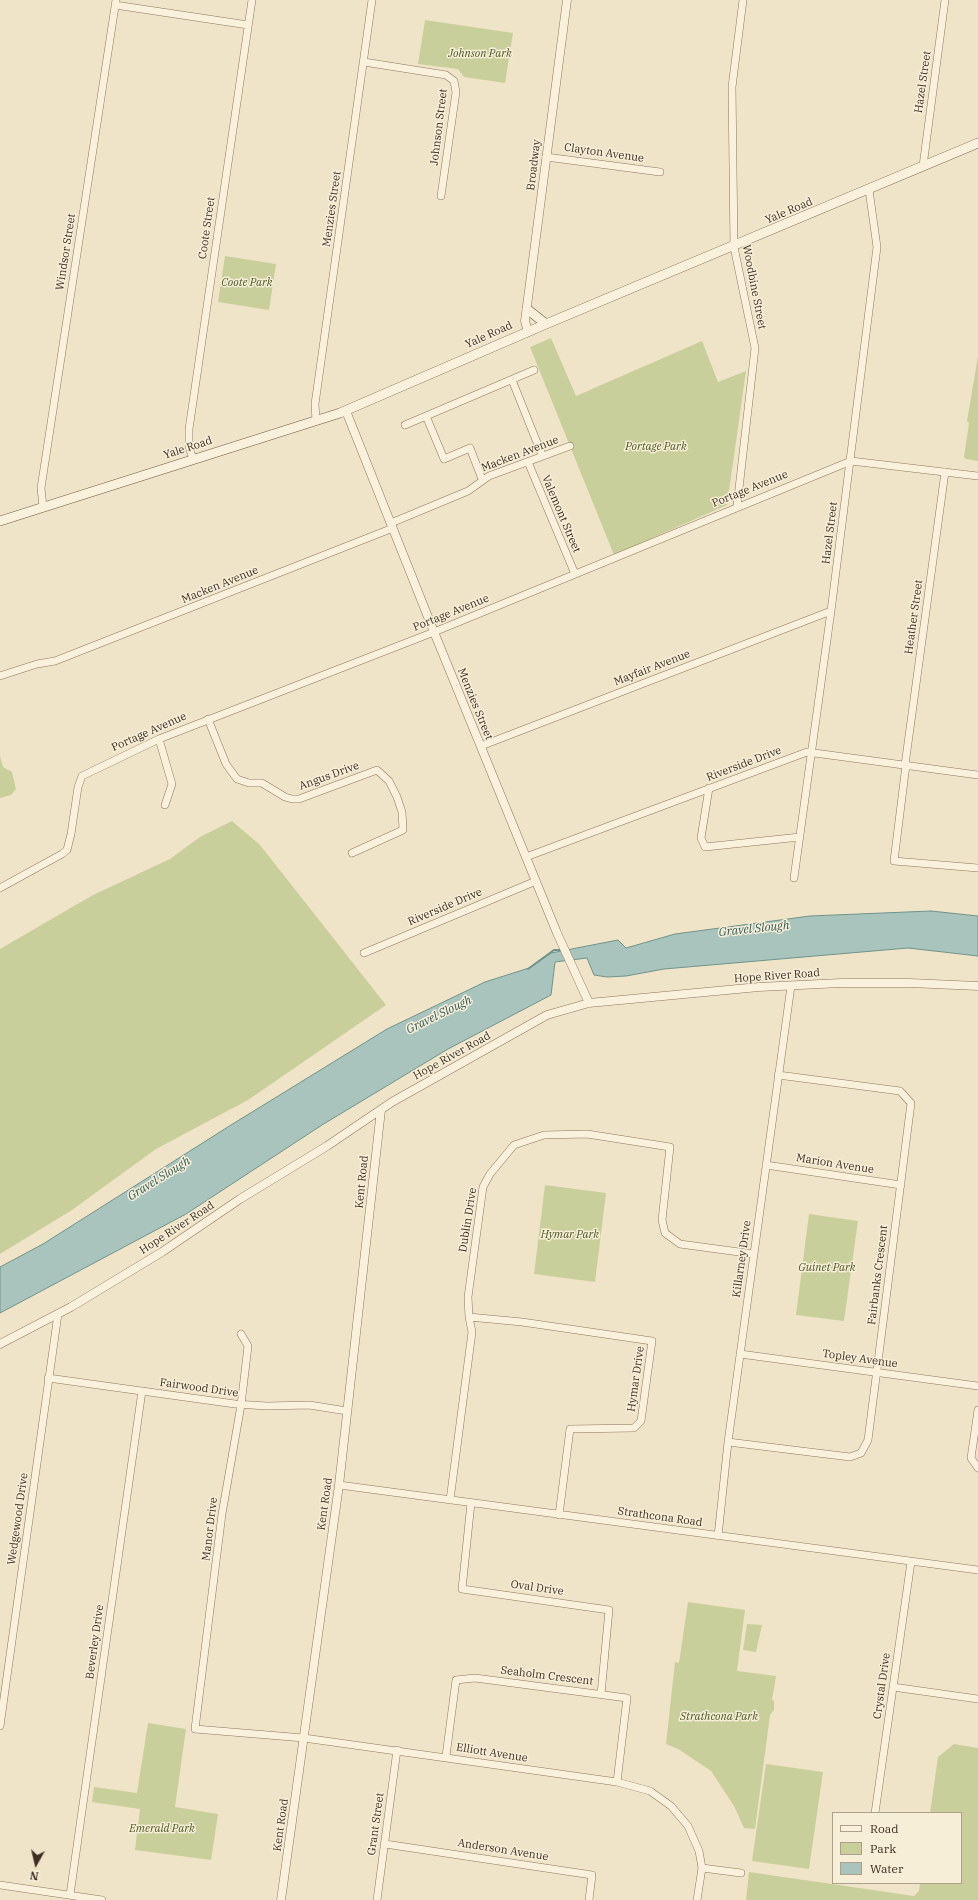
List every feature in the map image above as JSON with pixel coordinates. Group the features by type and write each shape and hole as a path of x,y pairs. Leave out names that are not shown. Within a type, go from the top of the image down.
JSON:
{"main road":[{"name":"Yale Road","path":"0,521 346,411 546,324 869,190 978,143"},
{"path":"527,309 546,324"}],"street":[{"name":"Coote Street","path":"193,459 189,447 189,429 252,0"},
{"name":"Menzies Street","path":"316,421 315,404 372,0"},
{"name":"Broadway","path":"528,332 525,321 567,0"},
{"name":"Woodbine Street","path":"737,506 756,348 734,246 732,87 743,0"},
{"name":"Hazel Street","path":"923,166 945,0"},
{"path":"115,2 248,25"},
{"name":"Windsor Street","path":"43,507 41,488 115,2"},
{"name":"Johnson Street","path":"364,62 446,75 454,81 456,92 441,196"},
{"name":"Clayton Avenue","path":"546,157 660,172"},
{"name":"Hazel Street","path":"794,878 832,611 877,247 869,190"},
{"path":"405,425 534,370"},
{"path":"512,380 542,456"},
{"name":"Menzies Street","path":"346,411 434,632 557,933 589,1003"},
{"path":"426,416 444,459 470,448 482,480"},
{"name":"Macken Avenue","path":"0,676 37,664 56,661 392,525 468,491 482,480 570,446"},
{"name":"Portage Avenue","path":"0,888 67,850 78,787 82,776 160,739 434,632 737,506 851,461 978,476"},
{"name":"Valemont Street","path":"528,462 575,574"},
{"name":"Heather Street","path":"946,472 905,765 894,861 978,868"},
{"name":"Mayfair Avenue","path":"481,746 832,611"},
{"name":"Angus Drive","path":"208,719 226,764 237,779 249,783 262,783 292,800 299,799 378,770 389,781 397,797 402,812 403,830 352,853"},
{"path":"160,739 172,784 165,805"},
{"name":"Riverside Drive","path":"526,857 807,752 978,775"},
{"path":"709,788 701,838 705,847 800,838"},
{"name":"Riverside Drive","path":"364,953 536,881"},
{"name":"Hope River Road","path":"0,1344 58,1314 162,1252 240,1199 327,1146 381,1110 547,1015 589,1003 675,994 791,986 841,983 910,982 978,986"},
{"name":"Killarney Drive","path":"718,1536 728,1442 791,986"},
{"name":"Fairbanks Crescent","path":"728,1442 850,1458 861,1453 868,1440 912,1103 900,1091 778,1075"},
{"name":"Kent Road","path":"281,1900 339,1485 381,1110"},
{"name":"Dublin Drive","path":"450,1500 472,1332 469,1317 468,1297 483,1188 490,1174 514,1145 544,1135 587,1134 670,1147 662,1220 665,1233 680,1244 754,1254"},
{"name":"Marion Avenue","path":"766,1164 901,1185"},
{"name":"Wedgewood Drive","path":"0,1726 58,1314"},
{"name":"Hymar Drive","path":"469,1317 522,1322 652,1341 641,1421 634,1428 570,1429 559,1515"},
{"name":"Manor Drive","path":"195,1728 222,1514 241,1405 248,1346 242,1334"},
{"name":"Topley Avenue","path":"740,1354 978,1386"},
{"name":"Fairwood Drive","path":"48,1378 241,1405 309,1405 347,1411"},
{"name":"Beverley Drive","path":"70,1895 142,1391"},
{"path":"978,1410 971,1458 978,1468"},
{"name":"Strathcona Road","path":"339,1485 978,1570"},
{"name":"Oval Drive","path":"472,1503 462,1589 609,1610 601,1694"},
{"name":"Crystal Drive","path":"875,1812 911,1562"},
{"name":"Seaholm Crescent","path":"446,1756 456,1680 474,1678 601,1694 627,1698 617,1782"},
{"path":"893,1687 978,1699"},
{"name":"Elliott Avenue","path":"195,1728 304,1738 446,1756 536,1771 617,1782 650,1791 671,1806 688,1826 699,1851 702,1868"},
{"name":"Grant Street","path":"377,1900 397,1750"},
{"name":"Anderson Avenue","path":"385,1844 592,1875 589,1900"},
{"path":"697,1900 702,1868 741,1873"},
{"path":"0,1885 102,1900"}],"green space":[{"name":"Johnson Park","path":"425,20 513,33 505,83 464,77 458,69 418,64"},
{"name":"Coote Park","path":"225,256 276,264 269,310 218,302"},
{"name":"Portage Park","path":"551,338 576,396 702,341 718,382 746,371 727,505 614,555 530,347"},
{"path":"978,356 978,461 966,459 964,457 969,423 967,421"},
{"path":"0,756 3,767 12,772 16,789 11,795 0,798"},
{"path":"232,821 260,845 386,1005 248,1100 156,1149 72,1210 0,1254 0,949 93,895 170,859 200,837"},
{"name":"Hymar Park","path":"545,1185 606,1193 595,1282 534,1274"},
{"name":"Guinet Park","path":"809,1214 858,1221 844,1321 796,1315"},
{"name":"Strathcona Park","path":"688,1602 745,1610 737,1671 776,1676 772,1700 774,1701 774,1710 770,1715 755,1829 744,1828 734,1806 711,1771 678,1749 666,1744 675,1662 679,1663"},
{"path":"747,1624 762,1625 756,1652 743,1650"},
{"name":"Emerald Park","path":"148,1723 186,1729 175,1807 218,1814 211,1860 135,1850 140,1809 92,1802 94,1787 137,1793"},
{"path":"954,1744 978,1748 978,1900 746,1900 749,1872 914,1896 919,1891 920,1884 962,1884 962,1812 930,1812 938,1757"},
{"path":"766,1764 823,1772 809,1869 752,1861"}],"water":[{"path":"931,911 978,916 978,956 908,948 664,969 626,976 607,977 594,975 587,958 555,962 551,995 448,1049 322,1125 186,1214 0,1313 0,1267 43,1244 231,1125 387,1029 485,982 529,968 551,953 618,940 626,948 675,934 810,916"}],"waterway":[{"name":"Gravel Slough","path":"528,969 554,950 561,950"}]}
